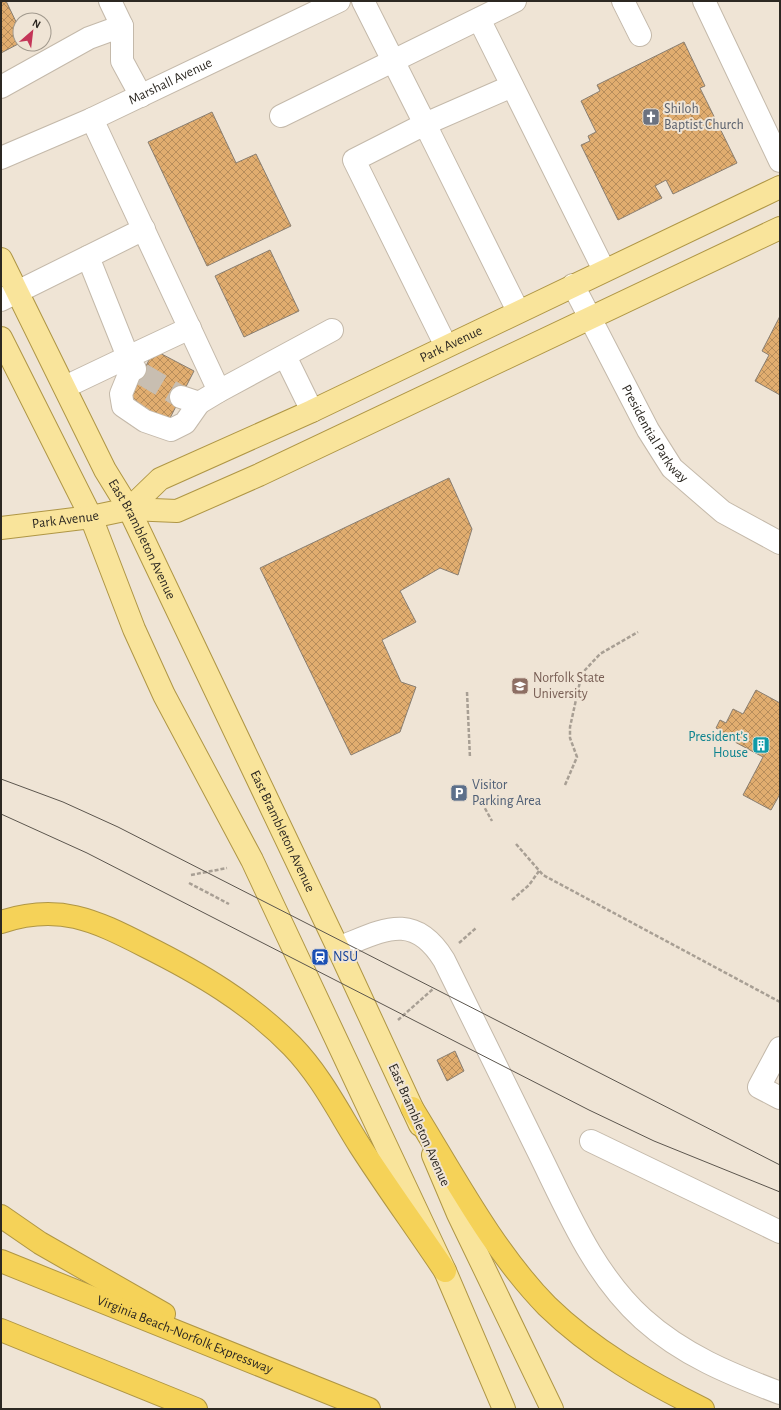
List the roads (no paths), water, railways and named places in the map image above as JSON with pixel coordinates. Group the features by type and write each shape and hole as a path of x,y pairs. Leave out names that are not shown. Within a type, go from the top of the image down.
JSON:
{"highway":[{"path":"1,922 32,914 75,916 95,922 196,972 244,1003 292,1046 311,1069 343,1116 359,1145 445,1271"},
{"path":"412,1108 506,1257 548,1306 614,1359 663,1389 703,1409"},
{"path":"1,1216 40,1243 232,1354"},
{"name":"Virginia Beach-Norfolk Expressway","path":"1,1261 369,1409"},
{"path":"1,1330 196,1409"}],"main road":[{"name":"Park Avenue","path":"129,509 160,479 312,411 518,311 780,187"},
{"name":"Park Avenue","path":"1,528 91,517 129,509 177,511 259,475 780,228"},
{"name":"East Brambleton Avenue","path":"1,259 10,295 65,387 105,470 129,509 338,948 412,1108 458,1214 552,1409"},
{"path":"1,338 91,517 134,629 161,688 252,860 445,1271 504,1409"}],"street":[{"path":"110,1 122,26 122,60 141,96"},
{"name":"Marshall Avenue","path":"1,158 92,119 339,1"},
{"path":"363,1 518,311"},
{"path":"281,116 515,1"},
{"path":"623,1 640,35"},
{"path":"704,1 780,161"},
{"path":"479,19 604,270"},
{"path":"1,87 89,38 122,26"},
{"path":"446,346 354,160 425,124 512,86"},
{"path":"92,119 219,391"},
{"path":"10,295 144,229"},
{"path":"88,256 134,366 122,394 123,406 145,421 171,430 185,423 190,400 219,391 332,330"},
{"name":"Presidential Parkway","path":"572,286 648,430 672,468 723,512 780,543"},
{"path":"65,387 134,366 190,328"},
{"path":"286,356 312,411"},
{"path":"338,948 394,928 412,930 429,940 444,960 585,1244 615,1290 642,1318 676,1345 714,1366 780,1393"},
{"path":"780,1048 759,1087 780,1098"},
{"path":"591,1141 780,1232"}],"tunnel":[{"path":"142,374 181,397"}],"tram line":[{"path":"1,779 63,802 118,827 780,1165"},
{"path":"1,814 87,853 589,1110 654,1141 780,1192"}],"place":[{"name":"Shiloh Baptist Church","path":"651,117"},
{"name":"Norfolk State University","path":"520,686"},
{"name":"President’s House","path":"761,745"},
{"name":"Visitor Parking Area","path":"459,793"},
{"name":"NSU","path":"320,957"}]}
